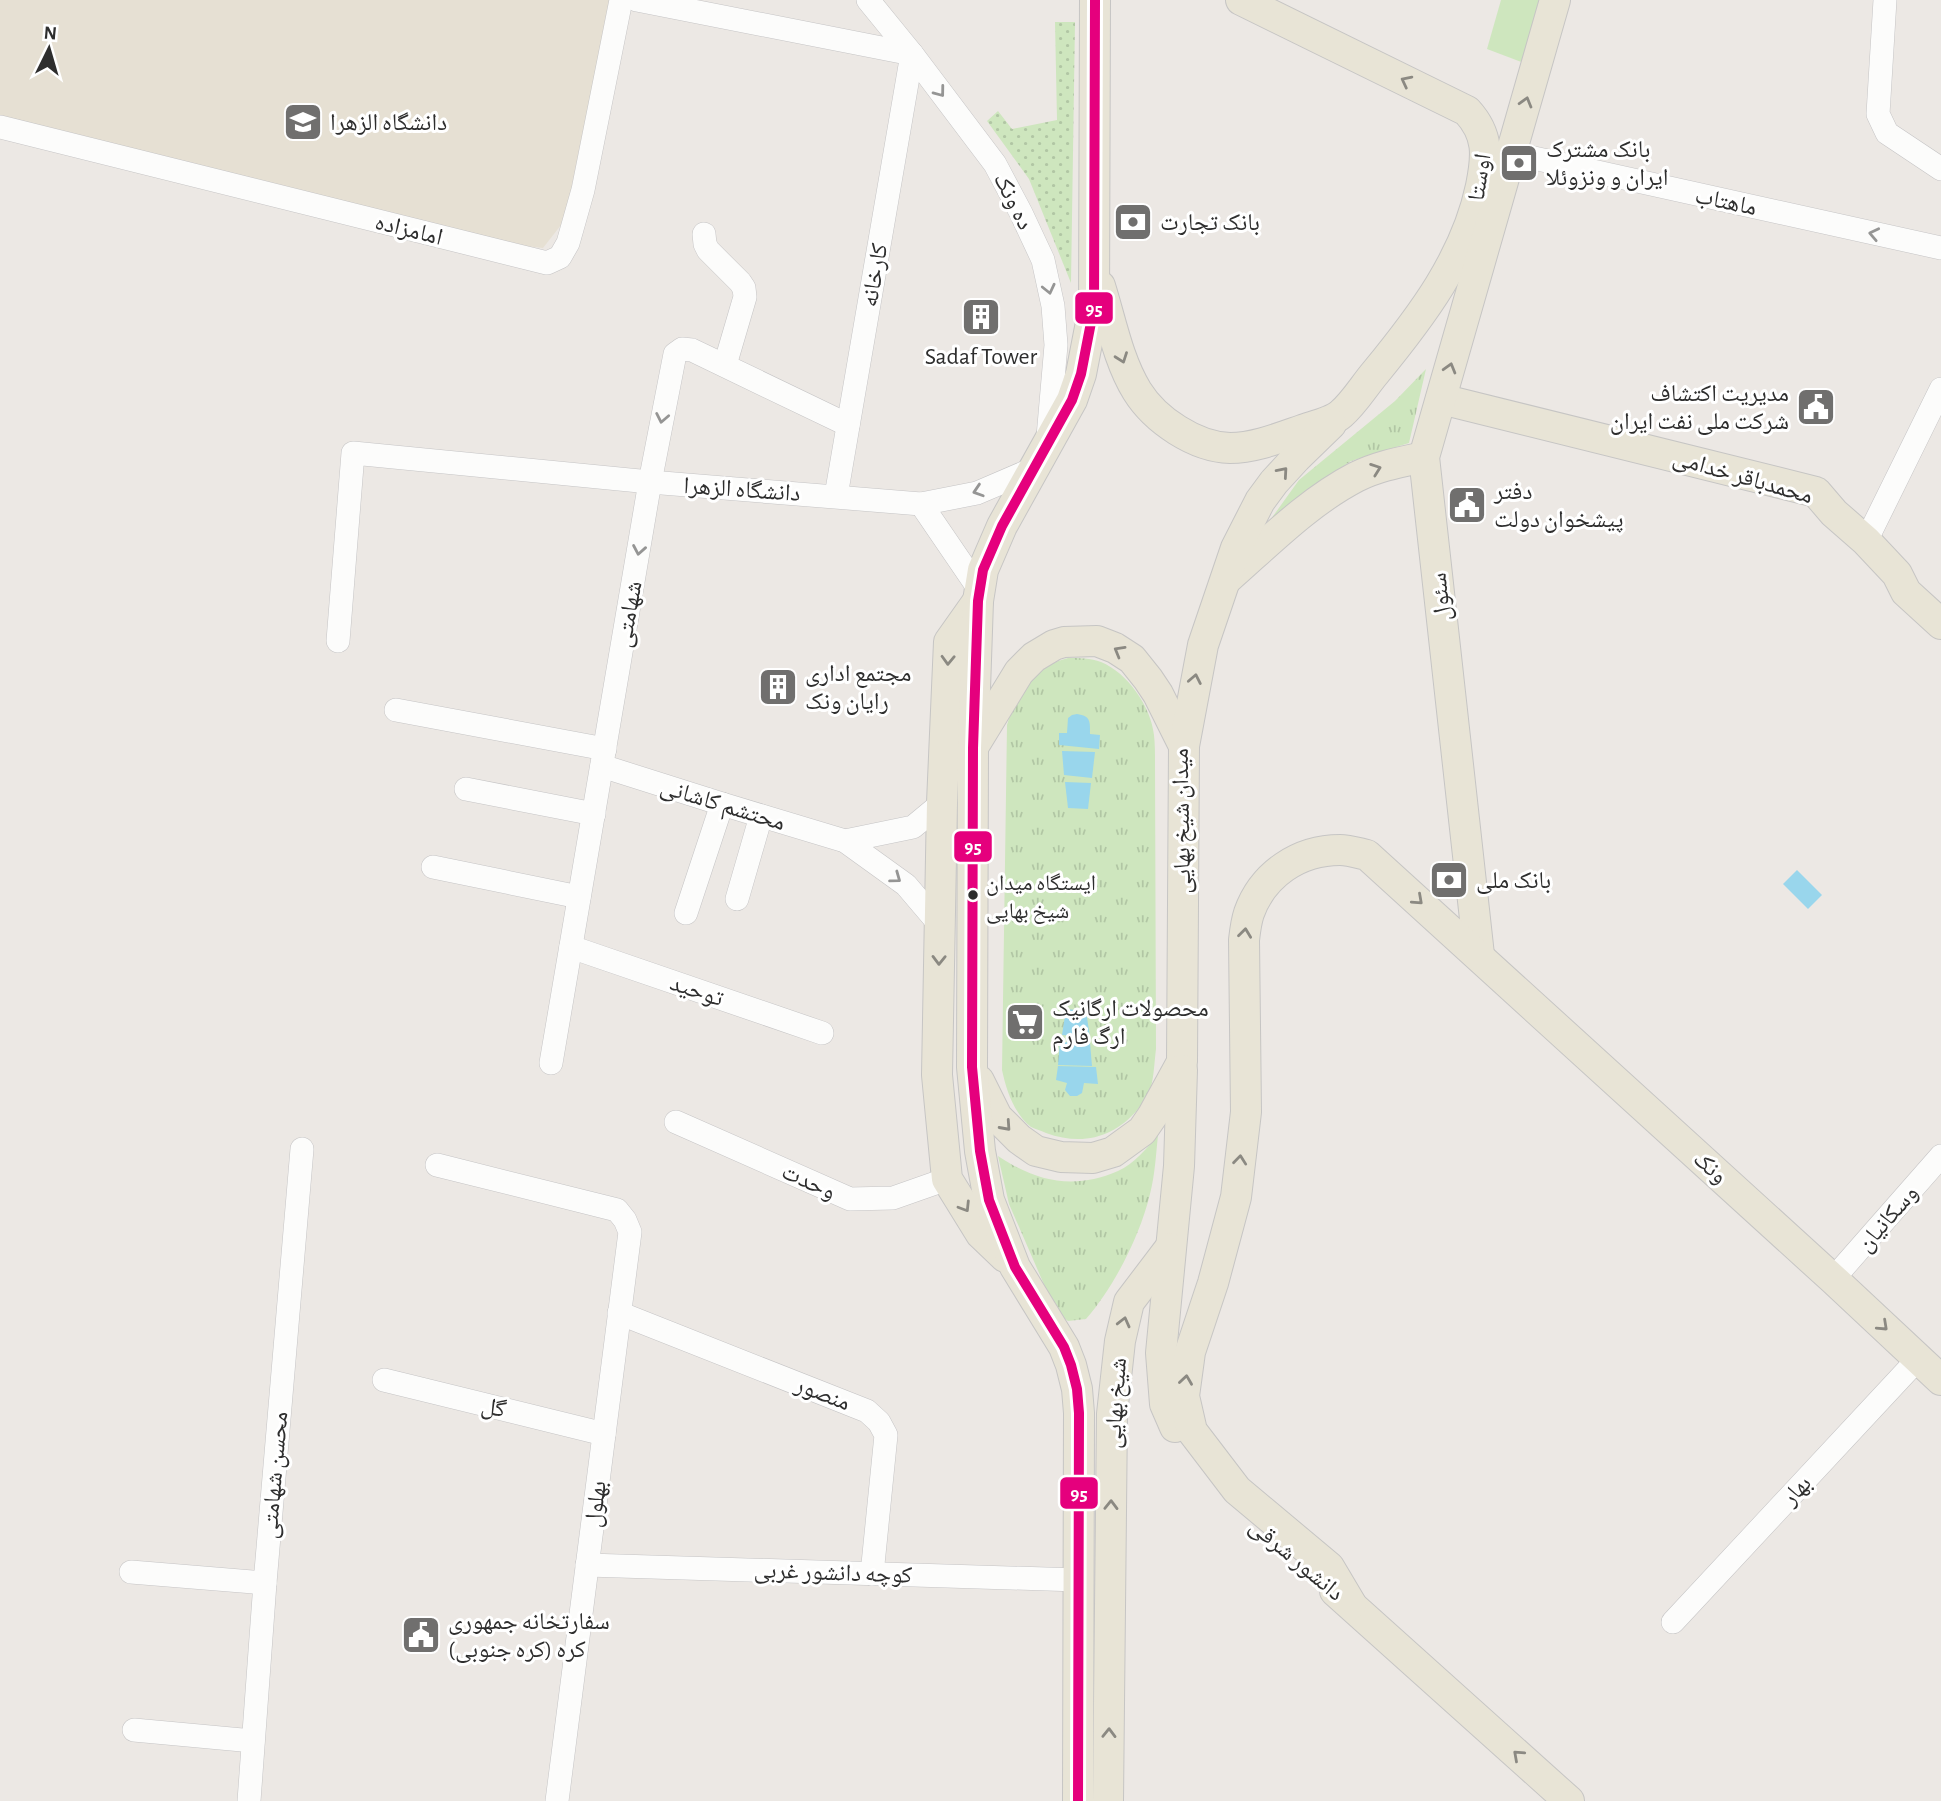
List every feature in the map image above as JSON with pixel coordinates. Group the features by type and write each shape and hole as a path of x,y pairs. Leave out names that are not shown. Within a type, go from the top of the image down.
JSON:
{"main road":[{"path":"973,748 979,595 983,570 1002,526 1072,400 1081,374 1094,307 1095,0"},
{"name":"اوستا","path":"1241,0 1467,111 1475,120 1484,141 1486,161 1478,198 1461,246 1447,273 1395,348 1340,415"},
{"name":"سئول","path":"1479,955 1424,457 1555,0"},
{"name":"سئول","path":"1184,746 1203,645 1236,548 1260,501 1287,467 1340,415 1370,398 1415,355 1484,246"},
{"path":"1095,269 1122,359 1138,393 1176,429 1211,444 1228,448 1241,447 1287,436 1340,415"},
{"name":"محمدباقر خدامی","path":"1438,408 1834,513 1866,541 1897,574 1906,592 1941,624"},
{"path":"1224,582 1310,506 1356,477 1374,469 1424,457"},
{"name":"محمدباقر خدامی","path":"1897,574 1920,581 1941,597"},
{"path":"979,595 949,642 942,803 937,1075 947,1179 981,1234 1015,1267"},
{"name":"میدان شیخ بهایی","path":"1087,641 1097,641 1115,648 1132,659 1158,694 1184,746 1182,1062 1167,1093 1142,1131 1113,1152 1079,1159 1036,1151 1019,1139 998,1117 972,1067 973,748 1014,680 1034,657 1054,645 1087,641"},
{"name":"ونک","path":"1351,1604 1329,1567 1237,1490 1192,1431 1184,1396 1190,1352 1213,1283 1236,1197 1246,1112 1244,940 1248,915 1258,893 1274,874 1294,860 1318,852 1343,850 1367,855 1941,1380"},
{"path":"1170,1248 1179,1166 1182,1062"},
{"name":"شیخ بهایی","path":"972,1067 980,1151 989,1200 1015,1267 1064,1347 1077,1389 1078,1801"},
{"name":"شیخ بهایی","path":"1108,1801 1112,1413 1120,1341 1129,1303 1170,1248"},
{"name":"دانشور شرقی","path":"1170,1248 1161,1353 1165,1404 1185,1450 1225,1500 1351,1604 1569,1801"}],"street":[{"name":"امامزاده","path":"0,127 547,263 560,257 572,230 583,190 621,0"},
{"path":"637,0 912,54"},
{"name":"ده ونک","path":"867,0 912,54 995,164 1043,260 1053,306 1056,345 1047,443"},
{"path":"1885,0 1878,114 1887,133 1941,169"},
{"name":"کارخانه","path":"836,496 912,54"},
{"name":"ماهتاب","path":"1511,153 1941,248"},
{"path":"704,234 708,250 744,288 745,297 724,365"},
{"name":"شهامتی","path":"551,1063 650,482 675,354 682,349 692,350 848,425"},
{"path":"1866,541 1941,389"},
{"name":"دانشگاه الزهرا","path":"338,641 353,453 650,482 921,504 977,493 1033,469"},
{"path":"921,504 979,595"},
{"name":"محتشم کاشانی","path":"396,710 603,757 722,804 845,841"},
{"path":"466,789 594,814"},
{"path":"845,841 913,827 942,803"},
{"path":"686,913 722,804"},
{"path":"737,899 761,816"},
{"path":"845,841 906,885 940,925"},
{"path":"433,867 579,897"},
{"name":"توحید","path":"571,947 822,1033"},
{"name":"وحدت","path":"676,1122 850,1199 893,1198 947,1179"},
{"name":"محسن شهامتی","path":"249,1801 302,1149"},
{"name":"وسکانیان","path":"1833,1279 1941,1156"},
{"name":"بهلول","path":"438,1165 617,1210 630,1232 557,1801"},
{"name":"منصور","path":"620,1313 867,1410 879,1422 886,1435 872,1574"},
{"name":"بهار","path":"1673,1622 1918,1359"},
{"name":"گل","path":"384,1380 604,1434"},
{"name":"کوچه دانشور غربی","path":"587,1565 1079,1580"},
{"path":"131,1572 265,1583"},
{"path":"134,1730 253,1741"}],"shaded area":[{"name":"دانشگاه الزهرا","path":"0,0 616,0 572,211 543,248 481,241 0,118"}],"green space":[{"path":"1501,0 1542,0 1524,63 1487,49"},
{"path":"1055,22 1075,22 1071,283 1029,179 987,121 998,111 1012,129 1057,120"},
{"path":"1426,369 1409,443 1351,461 1320,482 1258,537 1299,480 1395,401"},
{"path":"1068,658 1101,662 1129,683 1148,713 1155,749 1156,1049 1153,1079 1148,1096 1129,1119 1108,1133 1085,1139 1059,1137 1031,1127 1015,1108 1002,1070 1007,725 1027,682 1044,668"},
{"path":"1158,1135 1146,1210 1125,1260 1086,1319 1068,1321 1056,1312 1009,1204 998,1156 1042,1177 1086,1180 1124,1168"}],"water":[{"path":"1077,714 1089,720 1090,734 1100,735 1099,749 1059,745 1059,733 1067,733 1068,718"},
{"path":"1062,751 1095,752 1092,778 1064,775"},
{"path":"1065,782 1091,783 1088,809 1068,808"},
{"path":"1797,870 1822,895 1808,909 1783,884"},
{"path":"1066,1009 1086,1011 1090,1037 1062,1035"},
{"path":"1060,1042 1090,1043 1092,1066 1058,1065"},
{"path":"1058,1066 1096,1067 1098,1084 1084,1083 1082,1093 1070,1096 1065,1090 1067,1083 1056,1080"}],"transit line":[{"name":"95","path":"1078,1801 1077,1389 1064,1347 1015,1267 989,1200 980,1151 972,1067 973,748 978,601 983,570 1002,526 1072,400 1081,374 1094,307 1095,0"}],"place":[{"name":"دانشگاه الزهرا","path":"303,122"},
{"name":"بانک مشترک ایران و ونزوئلا","path":"1519,163"},
{"name":"بانک تجارت","path":"1133,222"},
{"name":"Sadaf Tower","path":"981,317"},
{"name":"مدیریت اکتشاف شرکت ملی نفت ایران","path":"1816,407"},
{"name":"دفتر پیشخوان دولت","path":"1467,505"},
{"name":"مجتمع اداری رایان ونک","path":"778,687"},
{"name":"بانک ملی","path":"1449,880"},
{"name":"ایستگاه میدان شیخ بهایی","path":"973,895"},
{"name":"محصولات ارگانیک ارگ فارم","path":"1025,1022"},
{"name":"سفارتخانه جمهوری کره (کره جنوبی)","path":"421,1635"}]}
